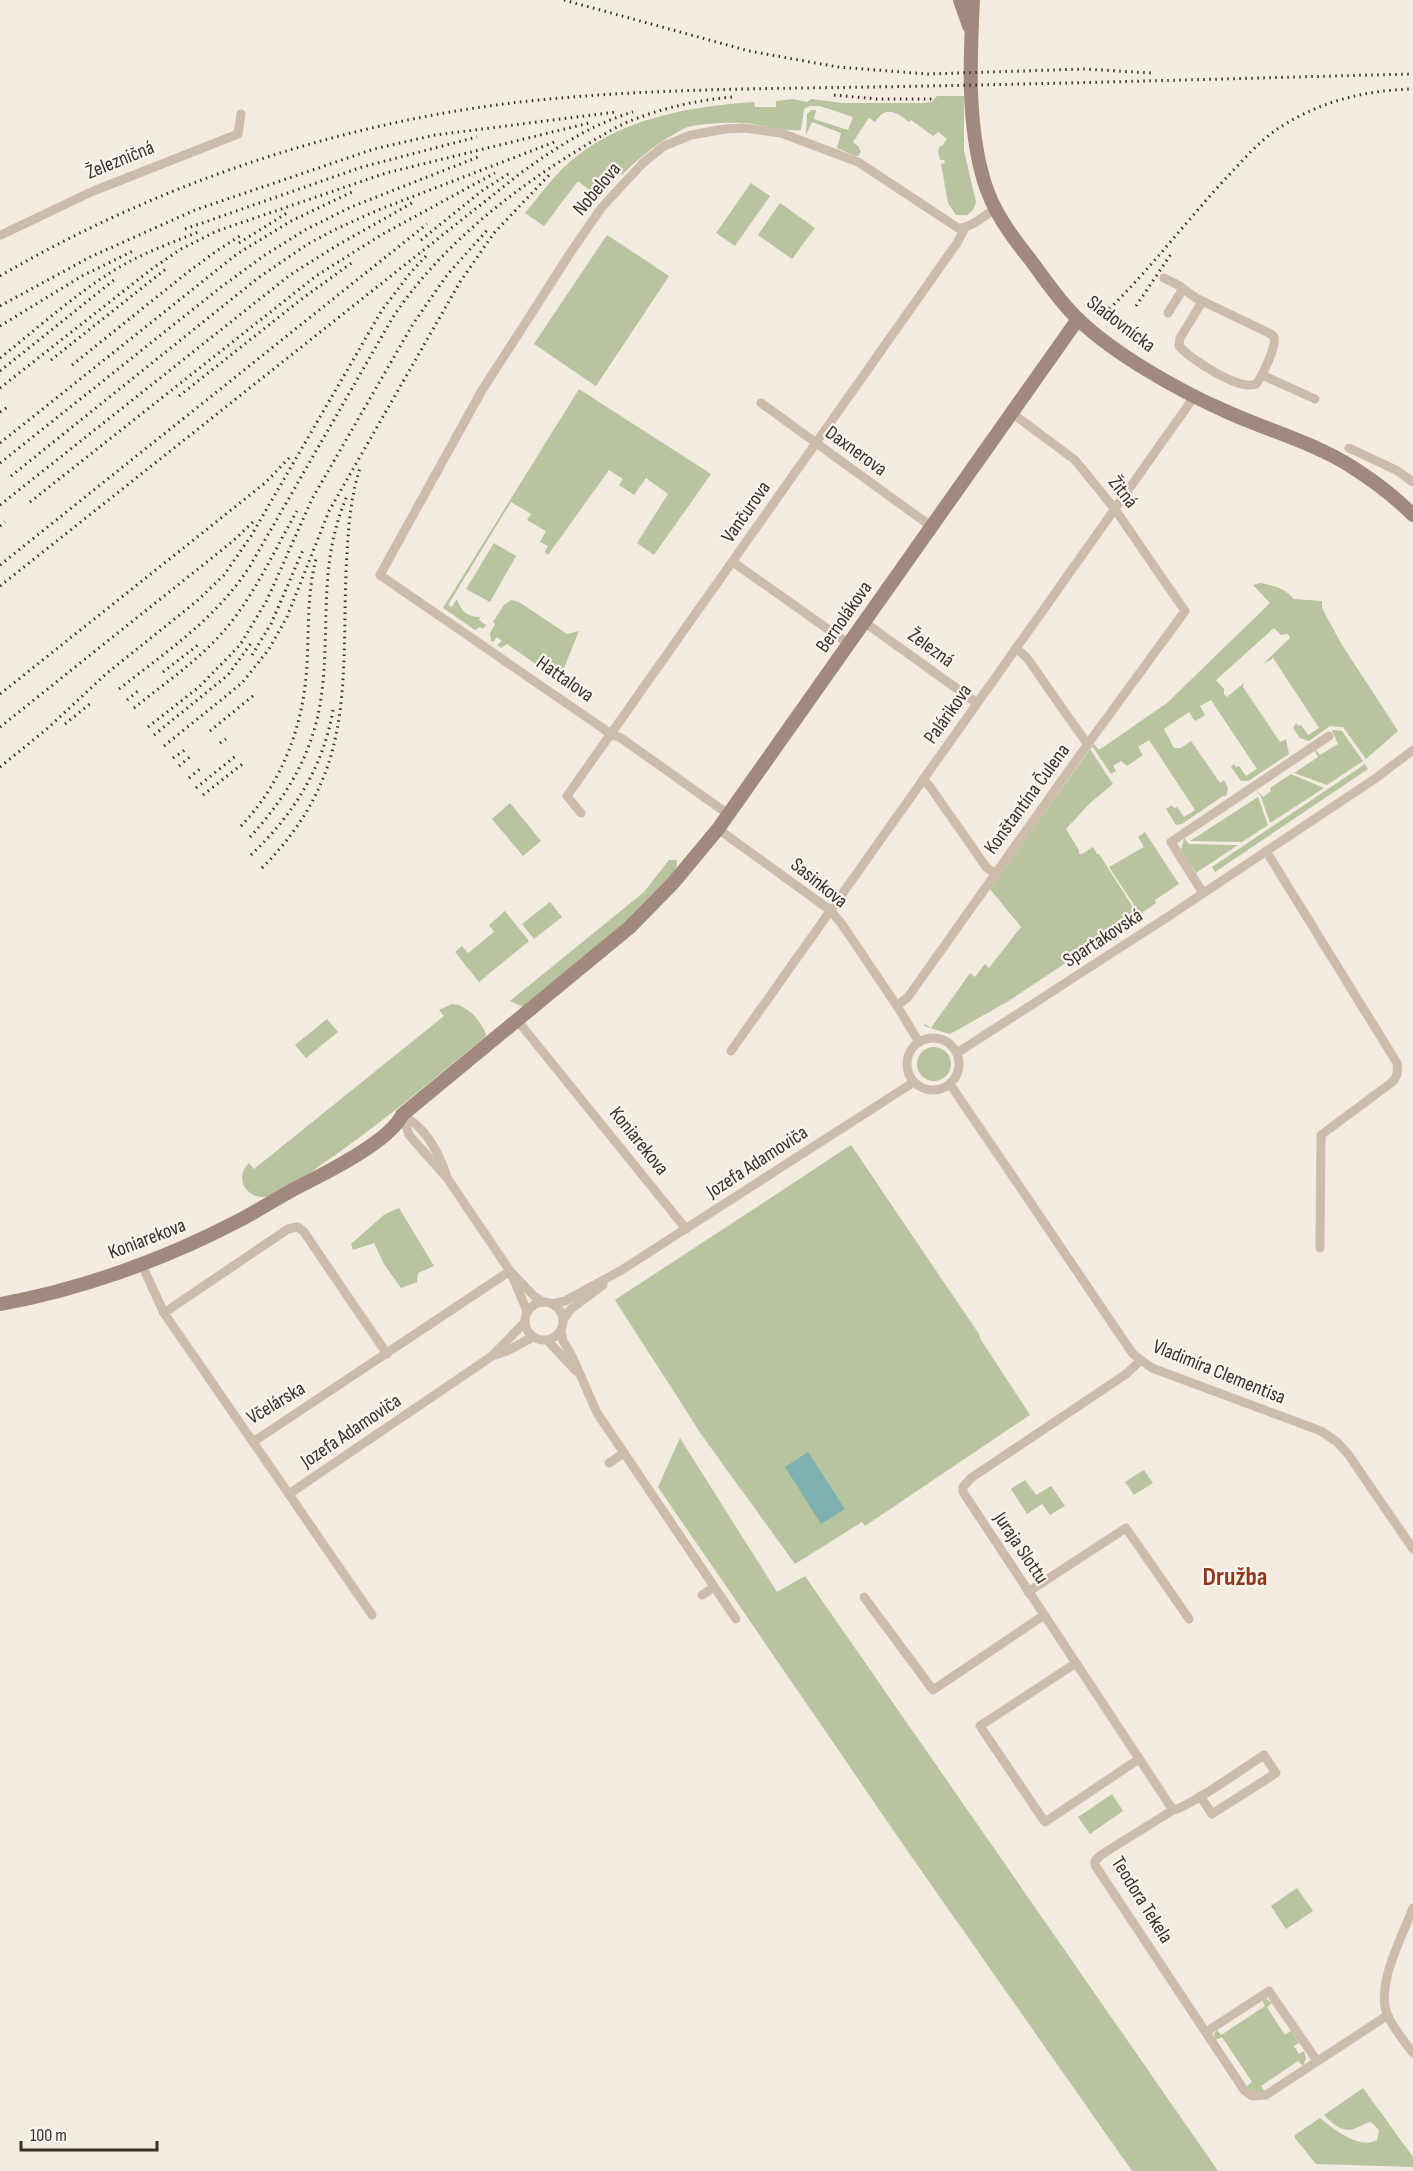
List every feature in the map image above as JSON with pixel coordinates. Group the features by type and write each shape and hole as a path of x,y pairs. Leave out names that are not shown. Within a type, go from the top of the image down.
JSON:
{"street":[{"path":"960,0 971,33"},
{"name":"Sladovnícka","path":"967,0 971,33"},
{"name":"Sladovnícka","path":"973,0 971,33 973,105 976,146 984,181 994,210 1078,319 1112,346 1194,397 1351,466 1413,515"},
{"path":"971,33 980,0"},
{"name":"Železničná","path":"0,235 91,192 238,134 242,114"},
{"name":"Nobelova","path":"380,575 481,392 571,252 602,207 643,163 664,146 691,135 725,129 744,128 781,133 858,162 952,226 964,228"},
{"path":"964,228 994,210"},
{"name":"Vančurova","path":"581,813 567,796 959,241 964,228"},
{"path":"1164,278 1202,302 1274,337 1275,345 1256,384 1246,385 1212,371 1179,346 1180,338 1202,302"},
{"path":"1168,313 1184,289"},
{"name":"Bernolákova","path":"630,927 674,882 718,830 1078,319"},
{"path":"1262,375 1315,399"},
{"name":"Palárikova","path":"731,1051 1194,397"},
{"name":"Daxnerova","path":"761,403 932,527"},
{"name":"Žitná","path":"1013,414 1075,460 1114,508 1185,611"},
{"path":"1349,448 1396,470 1413,482"},
{"path":"733,562 849,644"},
{"name":"Hattalova","path":"380,575 611,734 621,738 728,814"},
{"name":"Konštantína Čulena","path":"897,1006 908,997 1185,611"},
{"name":"Železná","path":"864,622 977,704"},
{"path":"1016,648 1027,658 1088,745"},
{"path":"1203,893 1171,842 1329,736"},
{"name":"Spartakovská","path":"957,1053 1203,893 1376,778 1413,750"},
{"path":"923,779 986,867 995,874"},
{"name":"Sasinkova","path":"718,830 830,910 897,1006 919,1042"},
{"path":"1266,851 1397,1063 1398,1073 1395,1080 1321,1135 1320,1248"},
{"name":"Koniarekova","path":"0,1304 48,1294 141,1263 234,1223 324,1174 395,1126 402,1115 630,927"},
{"name":"Koniarekova","path":"517,1020 686,1229"},
{"path":"939,1038 952,1046 957,1053 960,1061 959,1073 950,1084 937,1090 930,1090 914,1082 908,1069 908,1058 912,1048 919,1042 939,1038"},
{"name":"Jozefa Adamoviča","path":"548,1303 565,1301 620,1271 914,1082"},
{"name":"Vladimíra Clementisa","path":"950,1084 1133,1354 1140,1361 1163,1372 1321,1431 1337,1442 1348,1454 1413,1549"},
{"path":"418,1102 415,1116 417,1123 442,1162 448,1179"},
{"path":"402,1115 417,1123"},
{"path":"402,1115 409,1136 448,1179 510,1271 534,1296 560,1311 563,1341 597,1413 736,1619"},
{"name":"Koniarekova","path":"300,1186 390,1119 402,1115"},
{"path":"385,1133 402,1133 409,1136"},
{"path":"164,1313 288,1229 298,1227 304,1232 387,1354"},
{"name":"Včelárska","path":"141,1263 164,1313 253,1442 510,1271"},
{"path":"510,1271 527,1311 526,1329 533,1337 547,1340 578,1373"},
{"name":"Jozefa Adamoviča","path":"562,1325 571,1310 620,1271"},
{"path":"527,1311 536,1304 548,1303"},
{"name":"Jozefa Adamoviča","path":"289,1494 492,1356 525,1322"},
{"path":"547,1340 553,1337 562,1325"},
{"name":"Jozefa Adamoviča","path":"492,1356 533,1337"},
{"name":"Juraja Slottu","path":"1140,1361 1126,1374 971,1478 963,1487 965,1497 1173,1810"},
{"path":"253,1442 372,1615"},
{"path":"609,1463 624,1453"},
{"path":"1028,1592 1126,1528 1189,1619"},
{"path":"678,1553 687,1547"},
{"path":"702,1595 714,1587"},
{"path":"864,1597 933,1689 1044,1615"},
{"path":"1076,1663 980,1726 1045,1822 1139,1759"},
{"name":"Teodora Tekela","path":"1200,1796 1212,1814 1276,1773 1263,1755 1178,1810 1173,1810 1101,1855 1095,1861 1098,1869 1244,2090 1252,2096 1266,2095 1388,2015"},
{"path":"1413,1908 1385,1986 1384,2001 1388,2015 1413,2053"},
{"path":"1206,2032 1269,1991 1317,2061"}],"green space":[{"path":"937,96 964,96 964,151 976,202 973,210 967,215 956,215 948,203 941,164 945,163 944,160 940,160 938,151 947,139 938,132 933,136 911,120 909,122 891,112 883,113 875,122 869,118 853,142 861,152 855,156 837,148 841,133 812,122 806,135 807,114 811,110 816,110 814,119 848,130 853,117 820,106 810,106 804,109 801,130 739,123 690,126 652,149 622,175 617,172 597,196 578,181 544,226 525,213 556,176 577,156 617,132 661,116 708,107 754,102 755,107 776,107 776,101 793,99 807,102 811,99 843,103 922,103 932,102"},
{"path":"751,183 770,196 735,246 716,233"},
{"path":"780,203 815,228 792,259 758,235"},
{"path":"607,235 669,276 596,386 534,344"},
{"path":"579,389 711,474 654,555 637,543 668,494 646,478 634,495 619,485 623,479 609,470 548,555 545,552 548,546 540,542 546,531 527,520 531,514 511,502 448,605 452,607 457,599 465,612 471,616 480,617 479,620 486,625 483,629 480,627 475,630 443,608"},
{"path":"494,543 516,556 490,602 466,589"},
{"path":"1260,583 1287,592 1294,599 1322,601 1322,608 1342,645 1398,731 1366,759 1343,727 1330,726 1309,741 1300,738 1293,728 1296,723 1298,726 1301,725 1308,735 1319,728 1273,658 1262,665 1290,638 1288,634 1281,635 1274,628 1216,680 1224,689 1227,697 1244,683 1243,687 1280,742 1286,739 1289,754 1248,781 1241,781 1231,767 1234,764 1236,767 1239,766 1246,776 1257,769 1211,700 1200,706 1205,715 1195,721 1189,712 1164,729 1174,748 1181,748 1191,741 1220,783 1224,780 1228,788 1226,796 1182,824 1176,825 1166,809 1172,805 1174,808 1177,807 1184,817 1195,810 1149,740 1138,747 1143,755 1127,766 1121,761 1113,766 1116,771 1111,774 1092,746 1094,744 1099,750 1167,703 1270,603 1253,585"},
{"path":"511,600 519,602 567,634 579,631 559,680 507,644 501,648 497,645 502,641 497,637 493,642 491,641 490,633 495,624 493,622 504,605"},
{"path":"1332,730 1342,731 1363,761 1327,785 1294,773 1318,757 1316,750 1320,755 1338,744"},
{"path":"1090,749 1113,784 1090,803 1066,829 1079,850 1079,854 1093,847 1099,854 1138,915 1007,1002 950,1034 924,1026 925,1024 931,1028 970,973 975,977 985,964 989,968 1021,927 990,889"},
{"path":"1365,764 1368,769 1215,872 1212,867"},
{"path":"1291,774 1324,788 1270,823 1261,797 1256,790 1263,797 1271,791 1270,788"},
{"path":"1258,797 1268,825 1242,842 1190,841"},
{"path":"510,803 541,841 523,856 492,819"},
{"path":"1145,832 1179,884 1155,900 1156,903 1140,914 1109,867 1144,847 1138,837"},
{"path":"1184,838 1189,844 1238,845 1196,873 1181,850"},
{"path":"669,860 677,860 676,871 627,921 523,1007 510,1001 644,892"},
{"path":"550,902 562,917 534,939 522,924"},
{"path":"505,911 529,941 479,982 455,952 462,946 468,953 494,932 489,925"},
{"path":"452,1004 463,1007 473,1014 486,1034 485,1037 384,1119 296,1183 266,1197 255,1196 245,1188 242,1177 249,1163 254,1169 444,1016 439,1010"},
{"path":"327,1019 338,1032 306,1058 295,1045"},
{"path":"934,1047 946,1052 951,1064 946,1076 934,1081 922,1076 917,1064 922,1052"},
{"path":"851,1145 979,1334 1030,1415 865,1526 862,1522 795,1564 701,1434 615,1300"},
{"path":"399,1208 434,1266 418,1273 417,1282 401,1288 384,1264 374,1243 353,1250 351,1244 385,1214"},
{"path":"680,1438 777,1592 805,1576 1218,2171 1132,2171 911,1856 658,1487"},
{"path":"1144,1470 1153,1483 1134,1495 1125,1482"},
{"path":"1025,1480 1036,1495 1051,1486 1065,1506 1050,1515 1042,1504 1027,1514 1011,1489"},
{"path":"1112,1794 1123,1811 1090,1834 1078,1817"},
{"path":"1297,1888 1313,1911 1286,1929 1271,1906"},
{"path":"1265,1998 1272,2003 1267,2007 1285,2035 1291,2031 1299,2043 1294,2046 1299,2054 1304,2051 1306,2058 1303,2066 1298,2061 1261,2086 1265,2092 1255,2092 1246,2087 1252,2082 1222,2037 1215,2040 1214,2034 1217,2030 1221,2035 1265,2006 1262,2000"},
{"path":"1363,2088 1413,2157 1413,2167 1316,2164 1295,2138 1295,2135 1320,2118 1347,2137 1362,2142 1377,2140 1379,2130 1371,2122 1347,2130 1335,2125 1324,2115"}],"water":[{"path":"808,1452 845,1509 821,1524 785,1467"}],"railway":[{"path":"564,0 749,51 838,67 928,74 1084,69 1152,73"},
{"path":"0,276 122,213 251,162 384,125 520,102 672,91 1413,74"},
{"path":"1105,313 1228,176 1274,131 1297,117 1345,98 1413,89"},
{"path":"834,95 877,99 932,99"},
{"path":"119,689 190,633 237,585 393,317 430,269 451,247 520,189 615,128 667,108 732,97"},
{"path":"0,306 90,257 195,210 374,149 435,135 616,112"},
{"path":"0,586 522,172 575,137 633,112"},
{"path":"0,388 153,268 181,249 217,231 386,173 589,123"},
{"path":"185,229 362,167 477,137"},
{"path":"11,476 258,278 308,244 378,210 557,141"},
{"path":"0,463 221,287 265,255 305,230 351,207 478,157"},
{"path":"30,502 316,276 381,235 495,173"},
{"path":"421,240 483,190 510,173"},
{"path":"164,746 242,683 269,649 287,617 329,511 460,282 494,233 551,173"},
{"path":"0,443 237,254 291,221 354,191"},
{"path":"0,505 290,275 412,203"},
{"path":"239,243 287,213"},
{"path":"0,565 427,224"},
{"path":"148,727 199,687 240,645 267,600 312,499 413,324 447,275 489,228"},
{"path":"0,358 102,278 157,248 198,232"},
{"path":"72,365 188,272 243,234"},
{"path":"0,326 82,276 133,251"},
{"path":"1136,306 1171,254"},
{"path":"0,767 48,728 107,673 197,601 224,575 251,536 382,310 427,255"},
{"path":"179,396 303,298 353,262"},
{"path":"51,360 167,268"},
{"path":"0,371 114,280"},
{"path":"0,412 9,406"},
{"path":"0,694 265,483 292,455"},
{"path":"262,868 292,834 313,799 328,765 337,730 342,694 348,532 353,494 360,468"},
{"path":"250,837 263,823 295,776 316,724 323,678 326,600 331,549 347,496"},
{"path":"134,708 195,660 228,626 256,585 297,511"},
{"path":"0,727 233,541 254,521"},
{"path":"0,526 5,522"},
{"path":"252,655 271,624 303,550"},
{"path":"241,826 269,791 289,751 296,730 305,686 310,598 316,559"},
{"path":"154,735 228,675 252,642"},
{"path":"163,672 198,645"},
{"path":"127,700 138,691"},
{"path":"210,731 254,695"},
{"path":"65,724 91,703"},
{"path":"251,855 280,824 304,789 322,752 333,710"},
{"path":"220,743 226,739"},
{"path":"173,758 185,750"},
{"path":"196,788 238,754"},
{"path":"179,766 190,757"},
{"path":"203,795 245,762"},
{"path":"189,778 200,769"}],"district":[{"name":"Družba","path":"1235,1577"}]}
